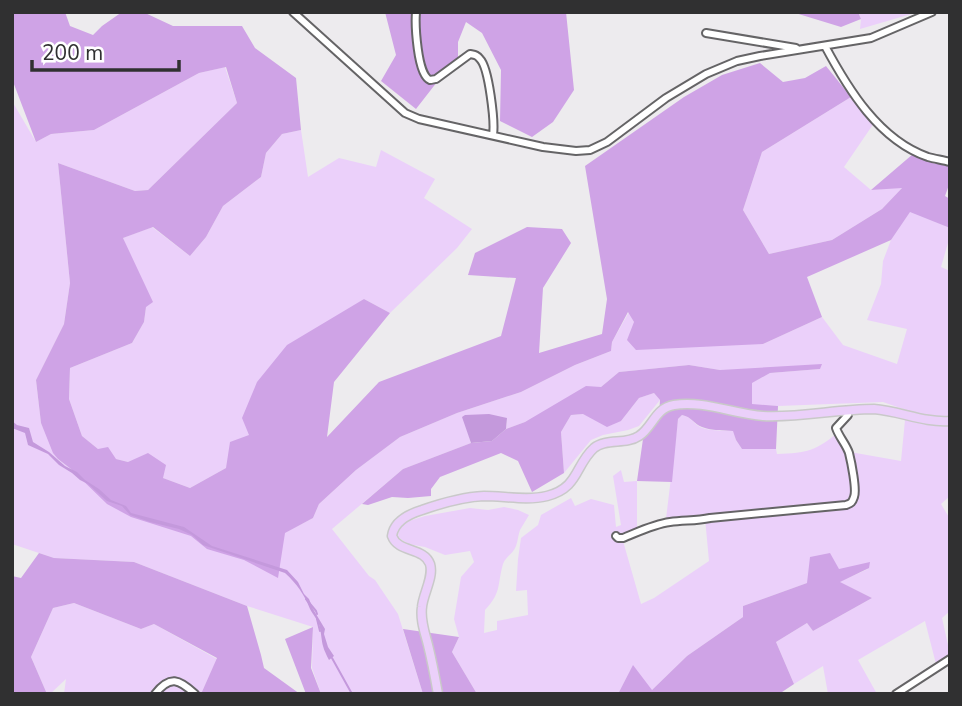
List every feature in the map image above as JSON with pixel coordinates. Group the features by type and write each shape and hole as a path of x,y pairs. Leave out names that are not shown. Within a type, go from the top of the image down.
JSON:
{"main road":[{"path":"438,694 421,614 430,567 425,557 393,540 393,528 403,519 461,498 531,498 552,495 573,480 595,447 636,438 669,406 686,404 766,416 883,410 926,421 950,421"}],"street":[{"path":"293,12 405,113 419,119 576,151 590,150 607,142 666,98 706,74 737,61 871,38 932,12"},
{"path":"416,12 415,39 427,78 436,79 470,54 477,55 482,60 494,118 493,135"},
{"path":"706,33 805,49"},
{"path":"825,46 837,69 881,127 927,156 950,162"},
{"path":"616,536 622,538 671,522 846,505 854,498 855,491 848,452 836,428 848,415 848,410"},
{"path":"896,694 950,659"},
{"path":"155,694 166,683 176,681 186,685 195,694"}],"shaded area":[{"path":"12,12 65,12 70,26 93,35 122,12 143,12 173,26 242,26 255,48 296,78 301,130 282,134 266,153 261,177 223,206 206,237 190,256 153,227 123,238 153,302 146,307 144,322 132,343 70,368 69,399 82,436 98,449 108,447 116,459 128,462 148,453 166,465 163,478 190,488 226,468 230,442 249,435 242,418 257,382 287,345 364,299 390,313 334,382 327,437 379,382 501,336 516,278 468,275 475,253 527,227 562,229 571,243 543,288 539,353 602,334 607,299 585,166 684,97 722,75 760,63 783,82 805,78 826,66 851,97 762,152 743,210 769,254 832,240 882,209 902,188 871,190 913,154 932,163 950,165 950,182 945,196 950,199 950,228 910,212 891,240 807,277 822,317 763,344 636,350 627,340 634,322 628,312 612,342 611,351 575,365 521,392 457,413 400,437 356,470 319,504 313,518 285,533 278,578 244,560 207,549 191,536 131,517 107,504 53,453 41,423 36,380 64,324 70,283 58,163 135,191 148,190 237,103 226,67 199,73 94,130 51,134 36,142 12,79"},
{"path":"385,12 566,12 574,90 553,122 532,137 500,121 501,70 482,33 466,22 458,42 458,66 444,73 416,109 381,81 396,55"},
{"path":"792,12 858,12 861,19 841,27"},
{"path":"858,12 918,12 860,29 861,19"},
{"path":"225,67 237,103 148,190 135,191 58,163 70,283 64,324 36,380 41,423 58,459 71,469 284,533 313,518 319,504 356,470 400,437 457,413 521,392 575,365 611,351 612,342 629,312 634,322 763,344 822,317 843,345 897,364 907,329 867,320 881,284 883,261 891,240 910,211 950,228 941,267 950,271 950,496 941,504 950,519 950,611 942,618 950,654 936,664 925,621 858,660 877,694 828,694 823,666 794,684 776,642 807,623 813,631 872,598 839,582 868,569 807,583 743,606 743,617 687,656 651,691 633,666 618,694 477,694 452,652 459,637 454,619 461,577 474,562 470,551 445,555 408,544 398,537 399,527 409,521 470,508 488,510 504,507 529,515 520,530 515,549 503,564 497,593 485,610 484,633 497,630 497,621 528,615 527,590 516,591 521,538 538,525 541,515 571,498 575,506 591,499 614,505 616,527 621,525 613,476 621,470 624,482 637,481 637,535 623,541 641,604 709,561 705,518 666,519 678,419 682,415 705,429 734,431 742,449 776,449 777,454 804,452 824,443 839,432 850,452 901,461 906,410 883,402 752,405 751,383 770,373 820,369 720,370 689,365 619,372 601,387 506,429 507,418 463,417 471,443 403,469 332,529 375,580 398,614 423,694 321,694 312,668 313,627 247,606 134,562 54,558 12,544 12,101 36,142 51,134 94,130 199,73"},
{"path":"851,97 874,123 844,167 871,190 903,187 882,209 832,240 769,254 743,210 762,152"},
{"path":"301,130 308,177 339,158 376,167 381,150 435,179 424,198 472,229 457,248 390,313 364,299 250,435 226,468 190,488 116,459 98,449 82,436 69,399 70,368 132,343 144,322 146,307 123,238 152,227 190,256 206,237 223,206 261,177 266,153 282,134"},
{"path":"822,364 820,369 770,373 752,383 752,404 778,406 776,449 742,449 733,431 699,426 682,415 678,419 672,482 637,481 643,439 659,415 660,400 654,393 639,398 621,421 607,427 583,414 571,415 561,432 564,473 532,492 518,461 501,453 440,477 431,489 431,496 392,497 368,505 362,504 403,469 471,443 492,441 506,429 525,422 586,386 601,387 619,372 689,365 720,370"},
{"path":"654,393 660,400 639,426 591,440 564,473 561,432 571,415 583,414 621,421 639,398"},
{"path":"489,414 507,418 506,429 492,441 471,443 462,417"},
{"path":"12,421 29,428 33,442 77,472 111,500 126,506 131,513 184,527 212,546 287,570 309,599 325,629 328,647 334,656 329,660 318,623 300,590 285,573 203,545 192,535 179,529 130,515 122,506 107,501 48,454 28,445 25,433 12,428"},
{"path":"39,553 54,558 134,562 247,606 264,668 300,694 201,694 217,658 154,624 141,629 74,603 53,608 31,657 47,694 16,694 12,690 12,576 21,578"},
{"path":"830,553 839,569 870,562 869,568 840,582 872,598 813,631 807,623 776,642 794,684 779,694 618,694 633,665 652,690 687,656 743,617 743,606 807,583 810,557"},
{"path":"74,603 141,629 154,624 217,659 201,694 64,694 66,679 47,694 31,657 53,608"},
{"path":"313,627 311,668 321,694 306,694 285,639"},
{"path":"403,629 459,637 452,652 477,694 423,694"}],"waterway":[{"path":"306,599 317,614"},
{"path":"317,619 320,631"},
{"path":"332,658 352,694"}]}
